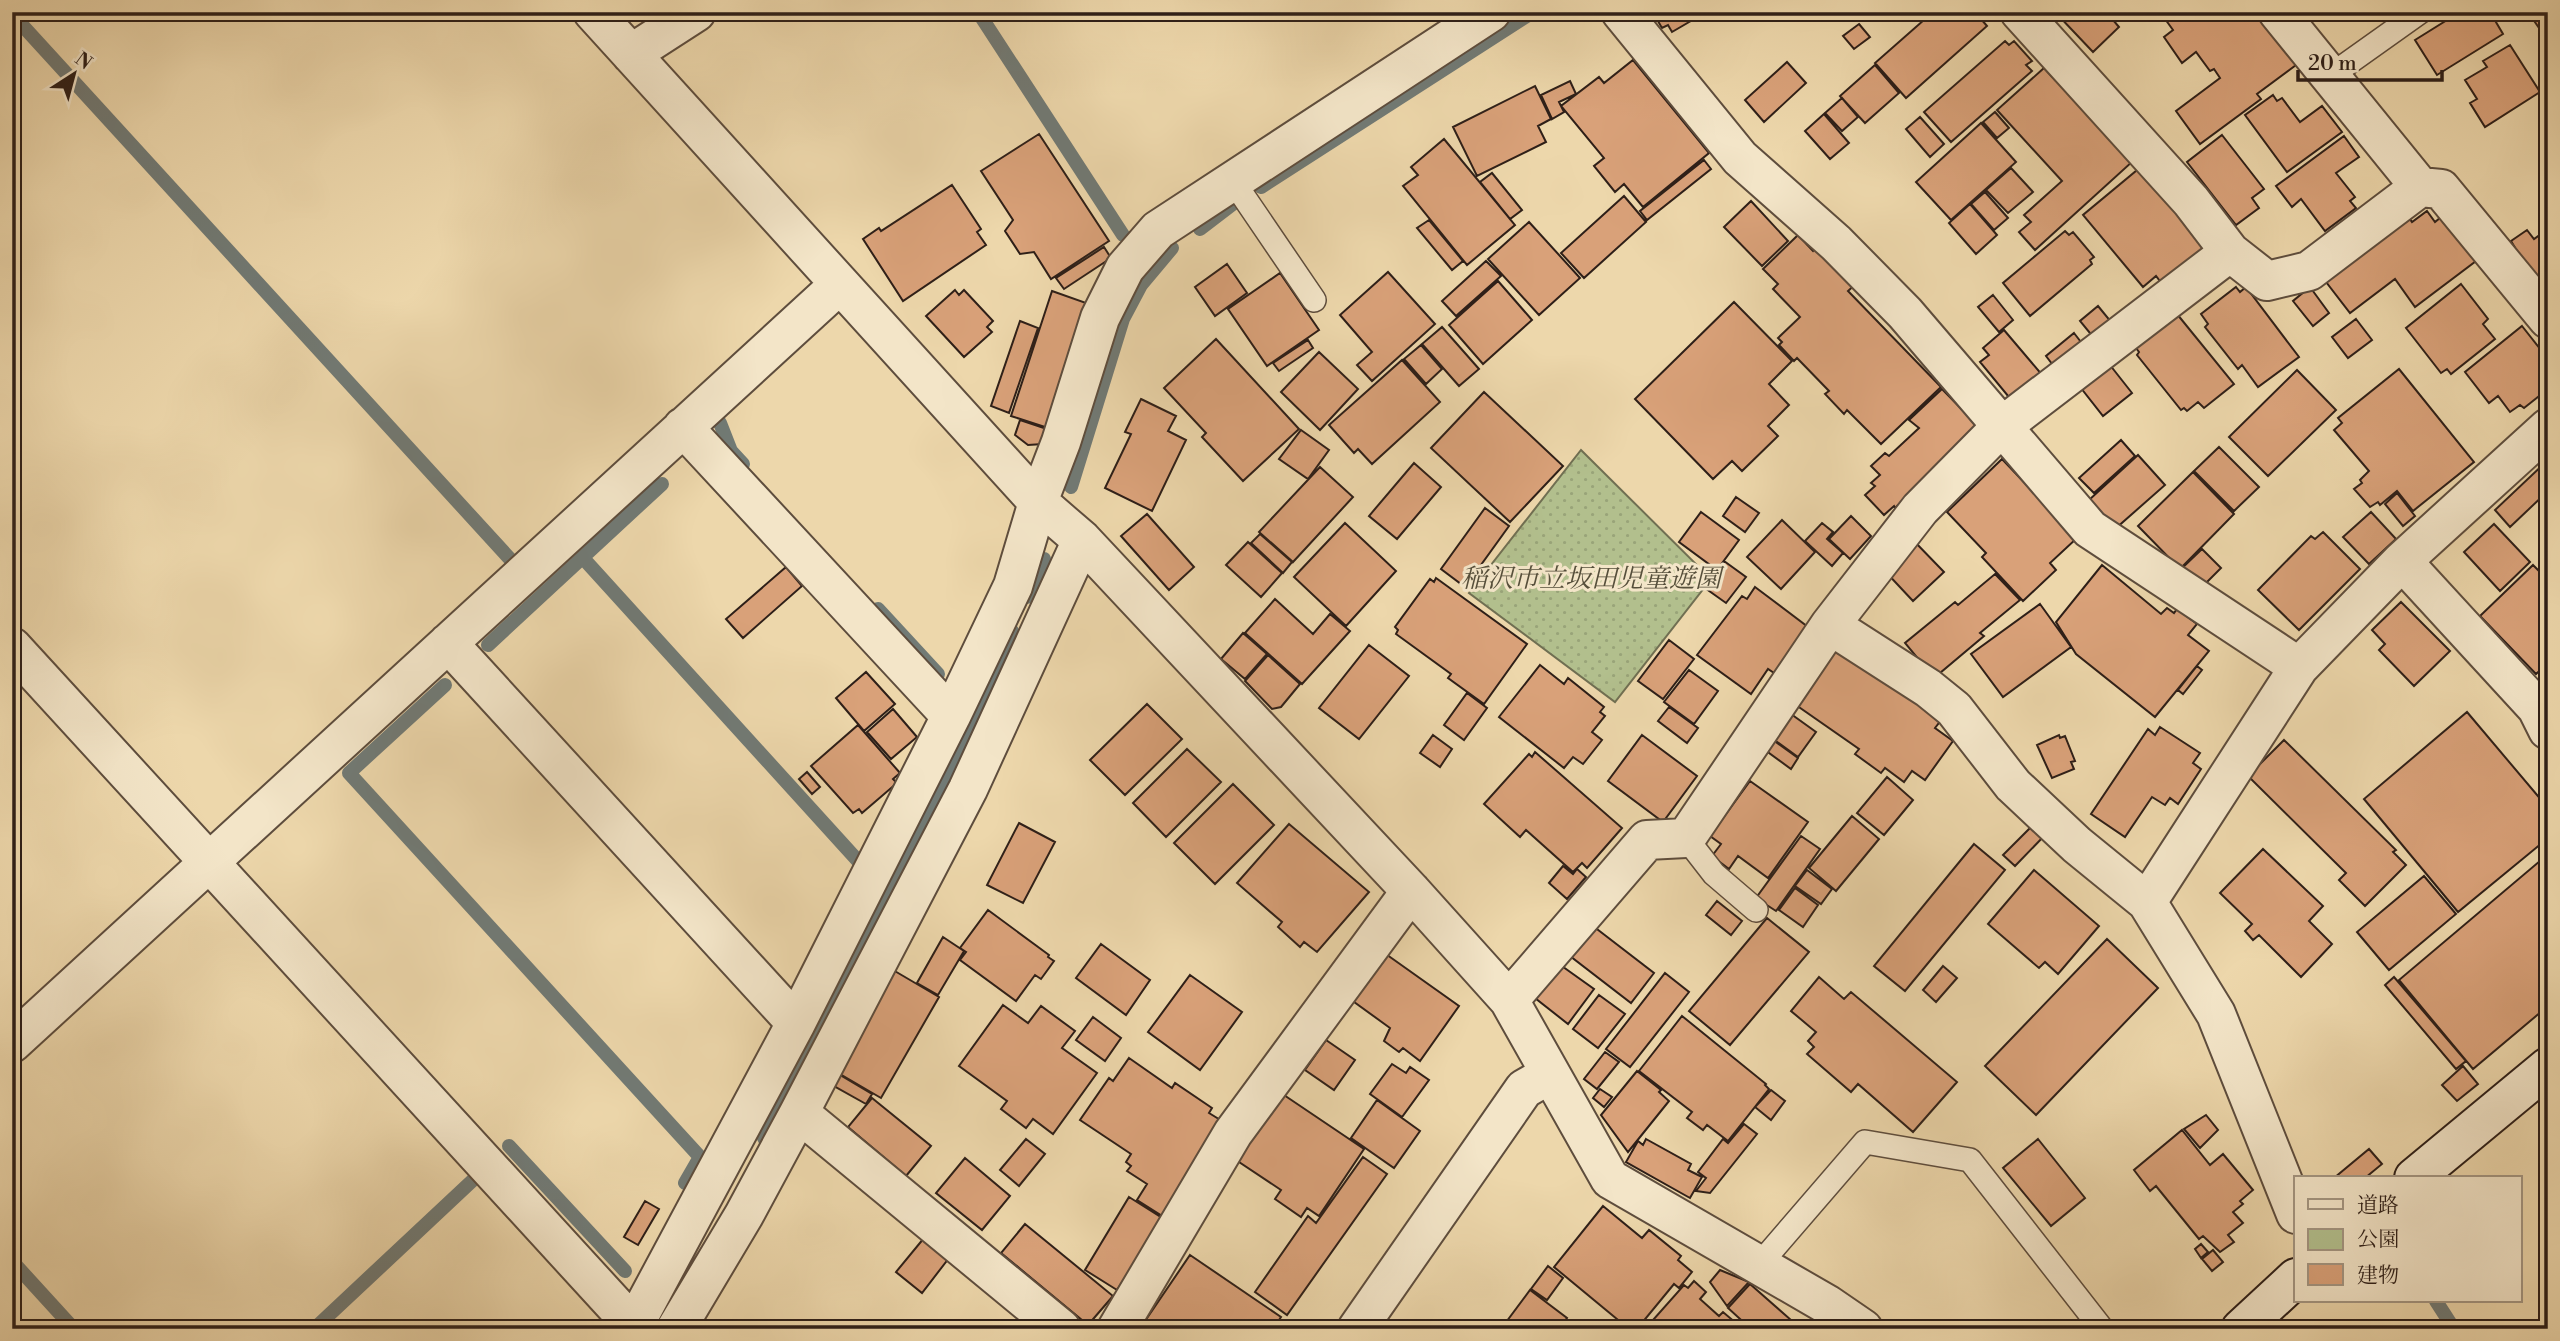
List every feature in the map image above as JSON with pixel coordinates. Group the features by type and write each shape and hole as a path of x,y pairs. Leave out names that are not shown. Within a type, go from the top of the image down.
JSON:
{"street":[{"path":"593,12 1038,502 1082,540 1411,891 1509,1000 1610,1179 1828,1305 1863,1329"},
{"path":"631,54 696,12"},
{"path":"1621,12 1740,158 1836,243 1905,313 2090,529 2299,667"},
{"path":"2020,12 2191,201 2230,252 2267,281 2309,271 2420,187 2441,189 2548,319"},
{"path":"2278,12 2420,187"},
{"path":"676,1329 744,1215 795,1083 796,1024 951,716 1013,586 1038,502 1061,442 1100,318 1125,268 1158,230 1483,14"},
{"path":"1509,1000 1647,840 1686,838 1830,625 1920,509 2001,427 2230,252"},
{"path":"12,1043 840,284"},
{"path":"684,427 951,716"},
{"path":"2147,902 2299,667 2403,561 2548,428"},
{"path":"12,647 633,1327 795,1083 968,789 1082,540"},
{"path":"2403,561 2537,708 2548,730"},
{"path":"1830,625 1928,688 1954,709 2013,785 2077,845 2147,902 2216,1014 2294,1209"},
{"path":"448,643 796,1024"},
{"path":"1116,1329 1233,1133 1411,891"},
{"path":"2416,1176 2548,1067"},
{"path":"1357,1329 1524,1089 1550,1074"},
{"path":"795,1083 1061,1329"},
{"path":"2241,1329 2294,1281"}],"lane":[{"path":"2330,76 2420,12"},
{"path":"1233,181 1314,300"},
{"path":"1686,838 1714,874 1756,909"},
{"path":"1759,1265 1864,1142 1970,1160 2102,1329"}],"green space":[{"name":"稲沢市立坂田児童遊園","path":"1581,450 1711,579 1615,702 1469,593"}],"building":[{"path":"1663,12 1700,12 1701,15 1672,32 1668,25 1662,28 1655,16"},
{"path":"1933,12 1975,12 1987,26 1906,98 1875,63"},
{"path":"2055,12 2121,12 2113,20 2119,27 2093,52"},
{"path":"2160,12 2263,12 2296,65 2257,94 2261,99 2200,144 2176,111 2220,78 2214,69 2210,71 2196,52 2182,63 2164,37 2173,30"},
{"path":"2460,12 2490,12 2503,34 2437,75 2415,40"},
{"path":"2534,12 2548,12 2548,41 2530,15"},
{"path":"1859,24 1870,37 1854,49 1843,36"},
{"path":"2005,41 2009,45 2014,41 2032,61 2026,65 2032,71 1951,142 1924,112"},
{"path":"2510,45 2540,92 2485,127 2470,103 2477,99 2465,80 2487,67 2483,61"},
{"path":"1633,60 1709,153 1643,207 1624,184 1615,192 1594,166 1604,158 1561,106 1599,77 1604,83"},
{"path":"1787,62 1806,83 1764,122 1745,100"},
{"path":"1875,65 1899,93 1865,123 1840,96"},
{"path":"2044,68 2055,80 2062,75 2133,161 2035,250 2019,232 2031,222 2024,215 2062,181 1997,110"},
{"path":"1570,81 1576,94 1559,102 1564,112 1552,119 1541,95"},
{"path":"1535,86 1551,119 1538,126 1546,142 1477,176 1453,127"},
{"path":"2273,95 2277,101 2282,98 2300,122 2322,106 2342,132 2287,172 2245,115"},
{"path":"1842,98 1858,117 1842,131 1825,113"},
{"path":"1995,112 2009,128 1997,138 1983,122"},
{"path":"1824,114 1849,143 1830,159 1805,131"},
{"path":"1920,117 1944,144 1930,157 1906,129"},
{"path":"1981,123 2016,162 1951,220 1916,182"},
{"path":"1039,134 1109,241 1051,279 1034,252 1020,254 1005,231 1013,220 981,171"},
{"path":"2222,135 2264,189 2252,198 2259,208 2236,225 2187,162"},
{"path":"2344,136 2359,157 2336,173 2355,197 2350,201 2356,208 2325,231 2301,199 2292,207 2276,186"},
{"path":"1444,139 1515,225 1467,265 1403,186 1418,175 1411,167"},
{"path":"1704,160 1711,169 1647,220 1640,211"},
{"path":"2142,166 2209,246 2163,285 2156,276 2143,287 2083,215"},
{"path":"2011,168 2033,192 2008,213 1986,190"},
{"path":"1492,173 1522,210 1510,219 1480,182"},
{"path":"952,185 981,229 977,232 986,245 903,301 863,239 879,228 881,231"},
{"path":"1985,192 2008,218 1994,230 1971,204"},
{"path":"1624,196 1646,222 1584,278 1561,253"},
{"path":"1751,201 1788,241 1762,266 1724,227"},
{"path":"1970,204 1997,235 1976,254 1949,223"},
{"path":"2427,211 2435,222 2446,213 2480,258 2415,307 2395,279 2350,313 2323,278 2407,215 2412,222"},
{"path":"1429,220 1463,261 1452,270 1417,228"},
{"path":"1529,222 1580,278 1539,315 1488,259"},
{"path":"2527,230 2534,239 2545,231 2548,234 2548,295 2515,252 2517,251 2511,241"},
{"path":"2065,231 2069,235 2073,232 2094,257 2090,260 2092,264 2030,316 2003,283"},
{"path":"1798,235 1813,251 1817,246 1859,281 1848,291 1941,387 1881,444 1847,410 1844,414 1825,394 1829,391 1797,358 1794,361 1779,345 1782,342 1778,338 1800,317 1773,289 1778,284 1763,269"},
{"path":"1104,247 1111,258 1064,289 1056,278"},
{"path":"1486,261 1501,276 1456,316 1442,301"},
{"path":"1227,264 1247,293 1215,316 1195,287"},
{"path":"1388,272 1435,324 1372,381 1357,365 1372,352 1340,315"},
{"path":"1280,273 1319,330 1267,366 1228,309"},
{"path":"1498,281 1532,320 1483,364 1449,325"},
{"path":"2461,284 2488,319 2483,324 2495,339 2451,374 2447,369 2441,373 2406,328"},
{"path":"2236,287 2240,292 2246,287 2299,357 2258,387 2242,365 2238,369 2205,327 2208,324 2201,314"},
{"path":"2310,287 2329,313 2313,326 2293,301"},
{"path":"955,290 959,295 964,290 993,321 987,327 992,332 964,357 926,316"},
{"path":"1052,291 1089,304 1048,428 1011,416"},
{"path":"1993,295 2013,320 1999,332 1978,307"},
{"path":"1734,302 1792,361 1769,384 1789,405 1768,426 1778,436 1742,471 1732,461 1713,479 1635,399"},
{"path":"2098,306 2112,323 2094,338 2080,321"},
{"path":"2177,314 2234,384 2204,408 2198,402 2187,411 2184,408 2181,410 2137,355 2139,352 2136,348"},
{"path":"2356,319 2372,340 2348,358 2332,337"},
{"path":"1020,321 1038,328 1009,413 991,406"},
{"path":"2522,326 2548,359 2548,389 2524,408 2520,405 2510,412 2498,396 2489,403 2465,372"},
{"path":"1442,327 1479,369 1459,386 1422,344"},
{"path":"2004,330 2043,376 2013,402 1980,362 1989,355 1983,348"},
{"path":"2074,333 2084,346 2056,369 2046,356"},
{"path":"1216,339 1299,429 1243,481 1202,437 1206,433 1164,388"},
{"path":"1308,340 1313,348 1279,371 1273,363"},
{"path":"1421,345 1442,369 1426,384 1404,359"},
{"path":"1319,352 1358,389 1320,430 1281,392"},
{"path":"1402,360 1440,402 1372,464 1358,449 1354,453 1329,425"},
{"path":"2106,360 2132,393 2103,416 2077,383"},
{"path":"2399,369 2474,462 2413,511 2397,491 2380,505 2378,502 2370,507 2354,489 2362,483 2360,480 2369,471 2334,430 2342,423 2338,418"},
{"path":"2297,370 2336,410 2268,476 2229,437"},
{"path":"1942,389 1980,428 1895,508 1894,506 1884,515 1865,495 1875,486 1871,483 1880,475 1871,466 1885,453 1889,456 1919,428 1909,420"},
{"path":"1484,392 1563,466 1510,522 1431,448"},
{"path":"1141,399 1176,416 1168,431 1186,440 1152,511 1105,488 1131,434 1125,432"},
{"path":"1020,420 1047,429 1043,444 1028,445 1015,435"},
{"path":"1301,430 1329,450 1308,479 1279,459"},
{"path":"2121,440 2135,456 2094,493 2079,478"},
{"path":"2219,447 2259,487 2234,511 2194,471"},
{"path":"2138,455 2165,485 2115,529 2089,500"},
{"path":"2002,459 2077,538 2050,563 2056,570 2023,601 1982,557 1986,553 1947,512"},
{"path":"2548,460 2548,491 2510,527 2495,510"},
{"path":"1414,463 1441,487 1397,539 1369,516"},
{"path":"1320,467 1353,497 1293,562 1259,532"},
{"path":"2193,472 2234,514 2180,569 2138,526"},
{"path":"2397,493 2415,516 2403,526 2385,504"},
{"path":"1736,497 1759,513 1745,532 1723,516"},
{"path":"1485,508 1509,526 1465,587 1441,569"},
{"path":"1701,512 1739,540 1717,570 1679,542"},
{"path":"2371,512 2396,539 2369,564 2343,537"},
{"path":"1147,514 1194,567 1169,590 1121,536"},
{"path":"1851,516 1871,536 1850,559 1829,539"},
{"path":"1782,520 1815,552 1781,589 1747,557"},
{"path":"1345,523 1396,571 1346,626 1294,577"},
{"path":"1822,523 1833,532 1827,539 1843,553 1832,566 1805,541"},
{"path":"2494,524 2530,562 2500,591 2464,552"},
{"path":"2323,532 2360,569 2299,630 2258,590 2311,536 2315,539"},
{"path":"1260,534 1292,562 1283,573 1251,543"},
{"path":"1913,540 1944,572 1913,601 1883,569"},
{"path":"1248,542 1282,573 1261,597 1226,565"},
{"path":"2202,549 2221,568 2198,591 2179,571"},
{"path":"1724,561 1746,577 1726,603 1705,588"},
{"path":"2102,565 2161,614 2167,608 2174,613 2177,609 2197,624 2188,635 2209,651 2155,717 2076,654 2056,622"},
{"path":"2533,565 2548,580 2548,663 2536,674 2480,616"},
{"path":"786,567 802,586 743,638 726,619"},
{"path":"1995,574 2020,600 1980,633 1984,636 1934,678 1905,643 1955,602 1958,605"},
{"path":"1436,578 1527,644 1484,704 1448,678 1451,674 1396,634 1398,630 1395,627 1430,579 1434,582"},
{"path":"1755,587 1808,627 1774,673 1768,669 1751,694 1697,655 1742,596 1747,599"},
{"path":"1275,599 1313,634 1330,614 1350,631 1302,684 1245,633"},
{"path":"2401,602 2450,651 2414,686 2379,650 2385,644 2372,630"},
{"path":"2040,604 2071,647 2003,697 1971,654"},
{"path":"1243,633 1267,654 1245,679 1221,659"},
{"path":"1669,640 1694,659 1663,699 1638,681"},
{"path":"1369,645 1409,676 1359,739 1319,708"},
{"path":"1837,648 1942,719 1935,728 1953,741 1925,780 1912,771 1904,782 1885,768 1881,773 1855,754 1859,749 1796,705"},
{"path":"1268,655 1300,684 1281,707 1272,709 1245,681"},
{"path":"1540,665 1564,684 1568,678 1604,707 1600,712 1605,716 1592,732 1602,740 1583,764 1573,757 1564,768 1499,717"},
{"path":"2197,666 2202,670 2183,694 2178,690"},
{"path":"1689,670 1718,691 1694,724 1664,702"},
{"path":"866,672 895,704 864,731 836,698"},
{"path":"1467,693 1487,708 1464,740 1444,725"},
{"path":"1147,704 1182,739 1125,795 1090,760"},
{"path":"1669,707 1698,728 1687,743 1658,721"},
{"path":"893,709 917,737 891,759 867,732"},
{"path":"2467,712 2548,808 2548,838 2458,912 2364,799"},
{"path":"1791,714 1816,732 1798,757 1773,739"},
{"path":"858,725 900,773 893,779 897,783 862,813 859,809 853,813 811,766"},
{"path":"2160,727 2200,753 2193,763 2201,769 2178,804 2170,798 2165,805 2152,797 2125,837 2091,814 2148,729 2155,735"},
{"path":"1433,735 1452,749 1440,767 1420,753"},
{"path":"1642,735 1697,776 1663,822 1608,781"},
{"path":"2059,735 2060,738 2065,736 2075,761 2071,762 2074,769 2052,778 2037,745"},
{"path":"1773,740 1798,758 1791,769 1765,750"},
{"path":"2284,740 2396,850 2393,852 2406,865 2365,906 2339,880 2346,873 2248,776"},
{"path":"1187,749 1221,782 1166,837 1133,803"},
{"path":"1535,752 1622,828 1587,868 1582,863 1573,872 1526,830 1520,837 1484,804 1529,754 1532,757"},
{"path":"807,772 820,787 812,794 799,779"},
{"path":"1887,777 1913,800 1884,835 1857,813"},
{"path":"1750,781 1808,822 1768,878 1738,856 1729,869 1712,856 1721,844 1710,836"},
{"path":"1233,784 1274,825 1215,884 1174,843"},
{"path":"1852,816 1879,839 1836,891 1809,868"},
{"path":"2036,822 2047,833 2015,866 2003,855"},
{"path":"1019,823 1055,842 1023,903 987,885"},
{"path":"1289,824 1369,892 1317,952 1304,942 1300,947 1278,927 1282,922 1237,883"},
{"path":"1801,836 1820,849 1776,911 1756,898"},
{"path":"1974,844 2005,870 1905,991 1874,966"},
{"path":"2263,849 2323,906 2309,921 2332,944 2301,977 2259,935 2253,940 2245,931 2252,924 2220,893"},
{"path":"2547,855 2548,1006 2473,1069 2399,980"},
{"path":"1563,866 1573,874 1577,869 1586,877 1567,899 1549,883"},
{"path":"1807,870 1832,889 1821,904 1795,886"},
{"path":"2034,870 2099,926 2058,974 2045,962 2039,968 1988,924"},
{"path":"2424,876 2456,914 2389,970 2357,932"},
{"path":"1795,888 1818,905 1803,927 1779,910"},
{"path":"1717,901 1742,921 1731,935 1706,915"},
{"path":"988,910 1054,961 1041,979 1035,975 1016,1001 960,960 966,952 960,948"},
{"path":"1767,918 1809,952 1730,1045 1689,1011"},
{"path":"1593,926 1654,973 1631,1003 1570,956"},
{"path":"943,937 964,951 938,995 917,983"},
{"path":"2107,939 2158,988 2036,1115 1985,1066"},
{"path":"1101,944 1150,980 1126,1015 1076,978"},
{"path":"1383,952 1459,1006 1420,1061 1403,1048 1399,1052 1384,1041 1390,1028 1350,999"},
{"path":"1559,964 1594,989 1568,1024 1535,998"},
{"path":"1943,966 1957,978 1936,1002 1923,990"},
{"path":"893,970 939,997 881,1098 840,1074"},
{"path":"1665,973 1689,992 1630,1067 1606,1049"},
{"path":"1190,975 1242,1012 1200,1070 1148,1032"},
{"path":"1819,977 1844,999 1851,992 1957,1082 1913,1132 1858,1084 1851,1092 1807,1054 1814,1047 1808,1041 1816,1032 1791,1011"},
{"path":"2394,977 2466,1061 2456,1069 2385,985"},
{"path":"1599,995 1625,1014 1598,1048 1573,1029"},
{"path":"1003,1005 1028,1023 1041,1006 1075,1031 1062,1048 1097,1073 1053,1134 1033,1119 1026,1128 1001,1109 1007,1101 959,1066"},
{"path":"1682,1016 1769,1089 1728,1141 1707,1125 1703,1130 1687,1118 1692,1112 1639,1071"},
{"path":"1093,1017 1121,1038 1105,1061 1076,1040"},
{"path":"1326,1040 1355,1060 1334,1090 1305,1070"},
{"path":"1605,1052 1619,1062 1597,1089 1584,1079"},
{"path":"1129,1058 1172,1088 1175,1083 1212,1108 1209,1113 1222,1121 1179,1186 1185,1189 1167,1219 1137,1200 1147,1184 1127,1171 1131,1166 1126,1162 1131,1154 1080,1120 1109,1078 1113,1081"},
{"path":"1392,1064 1406,1073 1410,1067 1429,1080 1402,1117 1370,1094"},
{"path":"2463,1066 2478,1084 2457,1101 2442,1085"},
{"path":"1637,1071 1661,1090 1659,1092 1669,1101 1628,1152 1601,1115"},
{"path":"840,1075 872,1094 866,1104 834,1086"},
{"path":"1600,1089 1612,1097 1604,1107 1593,1098"},
{"path":"1771,1090 1785,1101 1771,1120 1755,1107"},
{"path":"1278,1091 1364,1149 1319,1216 1307,1208 1301,1217 1275,1199 1281,1190 1233,1158"},
{"path":"872,1098 931,1146 906,1176 848,1127"},
{"path":"1377,1100 1420,1131 1394,1168 1351,1138"},
{"path":"2206,1115 2218,1130 2200,1148 2184,1129"},
{"path":"1744,1124 1757,1134 1710,1193 1696,1191 1706,1178 1698,1172 1723,1139 1728,1143"},
{"path":"2182,1130 2210,1165 2223,1154 2253,1190 2240,1201 2243,1204 2233,1212 2243,1223 2228,1235 2234,1242 2220,1252 2203,1236 2199,1239 2156,1186 2150,1191 2134,1170"},
{"path":"1026,1139 1045,1154 1019,1186 1000,1170"},
{"path":"1646,1139 1691,1164 1688,1170 1702,1177 1690,1198 1626,1162 1638,1141 1643,1145"},
{"path":"2038,1139 2085,1198 2051,1226 2003,1168"},
{"path":"2369,1149 2382,1164 2367,1176 2336,1176"},
{"path":"1363,1157 1387,1174 1287,1315 1255,1292 1308,1216 1316,1223"},
{"path":"965,1158 1010,1196 982,1230 936,1193"},
{"path":"1129,1197 1167,1221 1126,1287 1121,1284 1117,1290 1085,1270"},
{"path":"645,1201 659,1209 638,1245 624,1237"},
{"path":"1603,1206 1642,1238 1649,1230 1681,1256 1678,1260 1692,1272 1679,1288 1674,1284 1637,1329 1629,1329 1554,1267"},
{"path":"1025,1224 1113,1296 1088,1325 1001,1253"},
{"path":"924,1238 949,1258 922,1293 896,1272"},
{"path":"2201,1244 2208,1252 2201,1258 2195,1249"},
{"path":"2213,1250 2223,1262 2212,1271 2202,1259"},
{"path":"1190,1255 1281,1317 1273,1329 1150,1329 1143,1324"},
{"path":"1548,1266 1563,1278 1547,1300 1531,1289"},
{"path":"1720,1270 1749,1282 1727,1306 1710,1282"},
{"path":"1694,1281 1706,1292 1700,1299 1719,1316 1723,1312 1743,1329 1645,1329 1684,1285 1688,1288"},
{"path":"1750,1284 1791,1320 1783,1329 1751,1329 1728,1308"},
{"path":"1530,1290 1567,1318 1559,1329 1501,1329"},
{"path":"1020,1320 1031,1329 1013,1329"}],"waterway":[{"path":"978,12 1123,235"},
{"path":"1261,187 1533,12"},
{"path":"12,14 510,559"},
{"path":"1200,229 1234,203"},
{"path":"1071,487 1123,319 1141,285 1172,248"},
{"path":"720,423 731,451 743,464"},
{"path":"488,645 662,484"},
{"path":"583,558 859,862"},
{"path":"1027,597 1044,559"},
{"path":"878,609 938,674"},
{"path":"764,1138 954,762 1012,631"},
{"path":"445,685 349,773 700,1157 685,1183"},
{"path":"509,1146 625,1271"},
{"path":"314,1329 473,1180"},
{"path":"12,1261 74,1329"},
{"path":"655,1325 685,1277"},
{"path":"2437,1302 2454,1329"}]}
